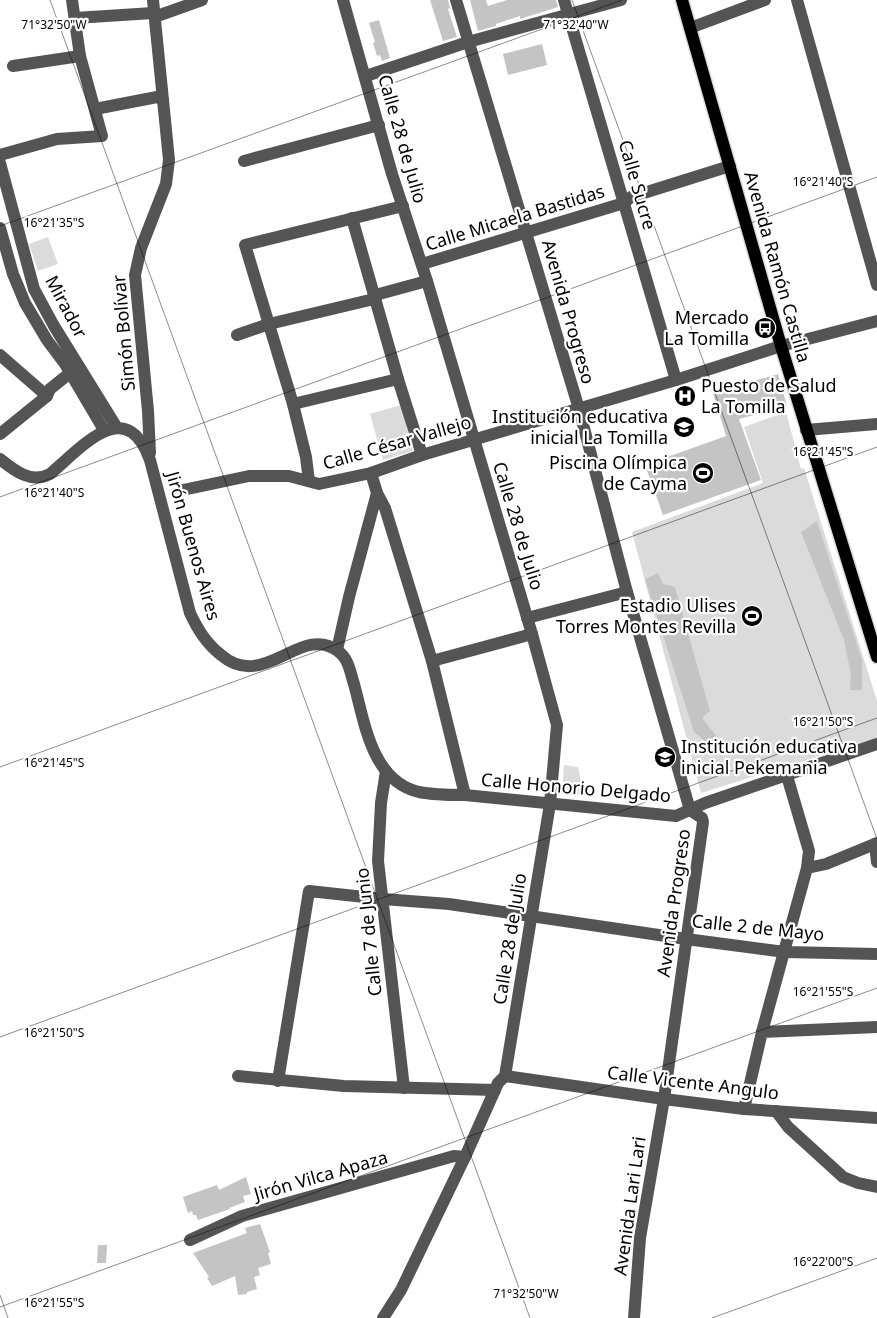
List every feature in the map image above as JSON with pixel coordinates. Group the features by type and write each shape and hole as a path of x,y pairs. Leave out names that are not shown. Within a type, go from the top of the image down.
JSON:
{"main road":[{"name":"Avenida Ramón Castilla","path":"682,0 781,346 877,657"}],"street":[{"path":"0,155 57,139 102,136 80,56 72,0"},
{"path":"75,18 153,6 160,15 202,0"},
{"name":"Calle 28 de Julio","path":"343,0 402,206 422,264 532,634 556,725 550,804 505,1076 498,1083 465,1157 401,1290 383,1318"},
{"name":"Avenida Progreso","path":"456,0 578,409 627,592 690,810 702,818 703,822 664,1100"},
{"name":"Calle Sucre","path":"564,0 676,380"},
{"path":"366,76 468,42 621,0"},
{"path":"690,28 764,0"},
{"path":"797,0 877,284"},
{"name":"Simón Bolívar","path":"150,460 148,411 135,276 140,248 166,184 169,160 153,6"},
{"path":"14,66 80,56"},
{"path":"95,109 157,97 163,100"},
{"path":"244,161 379,125"},
{"name":"Mirador","path":"0,163 34,289 104,430"},
{"name":"Calle Micaela Bastidas","path":"422,264 526,231 624,203 631,197 730,166"},
{"path":"309,481 306,457 293,404 245,246 402,206"},
{"path":"352,218 374,299 422,455"},
{"name":"Mirador","path":"0,228 13,274 25,303 117,428"},
{"path":"237,335 270,324 374,299 379,294 427,281"},
{"name":"Calle César Vallejo","path":"182,490 249,476 289,476 318,484 370,473 422,455 676,380 781,346 877,321"},
{"path":"0,355 47,396"},
{"path":"0,434 47,396 50,389 74,370"},
{"path":"293,404 398,379"},
{"path":"806,430 877,424"},
{"path":"0,459 14,470 27,476 41,478 50,474 104,430 117,428"},
{"name":"Jirón Buenos Aires","path":"117,428 132,432 140,439 150,460 190,612 196,626 210,646 232,663 250,667 266,663 310,645 323,644 338,650"},
{"path":"370,473 376,493 385,508 432,661 465,795"},
{"path":"376,493 348,601 338,650 347,660 368,737 378,760 386,771"},
{"path":"527,618 627,592"},
{"path":"432,661 532,634"},
{"name":"Calle Honorio Delgado","path":"386,771 401,784 420,792 676,816 877,744"},
{"name":"Calle 7 de Junio","path":"386,771 378,861 404,1088"},
{"path":"744,1109 762,1032 807,868 809,851 786,776"},
{"path":"807,868 826,864 876,843 877,862"},
{"name":"Calle 2 de Mayo","path":"278,1081 309,891 449,904 785,952 877,954"},
{"path":"762,1032 877,1027"},
{"path":"238,1076 278,1081 404,1088 495,1090"},
{"name":"Calle Vicente Angulo","path":"505,1076 664,1100 744,1109 877,1118"},
{"name":"Avenida Lari Lari","path":"634,1318 640,1238 664,1100"},
{"path":"776,1111 788,1127 843,1177 858,1183 877,1187"},
{"name":"Jirón Vilca Apaza","path":"190,1240 242,1216 454,1156 465,1157"}],"shaded area":[{"path":"48,237 58,264 38,271 29,244"},
{"path":"401,405 413,451 383,460 370,414"},
{"name":"Estadio Ulises Torres Montes Revilla","path":"786,412 801,469 804,468 877,701 877,738 701,793 632,532 763,483 744,427"},
{"path":"564,765 578,767 584,795 562,794"}],"building":[{"path":"430,0 448,0 450,8 448,9 457,37 443,41"},
{"path":"470,0 486,0 488,6 507,0 556,0 558,7 520,19 520,16 478,31"},
{"path":"379,20 390,58 382,61 380,55 377,56 369,23"},
{"path":"542,44 547,65 508,75 503,54"},
{"name":"Piscina Olímpica de Cayma","path":"778,374 787,406 739,419 761,480 663,515 645,465 726,436 713,393"},
{"path":"817,521 862,660 862,690 850,690 851,675 844,640 801,532"},
{"path":"658,573 663,584 675,587 710,711 702,718 717,737 710,745 694,732 645,579"},
{"path":"246,1177 251,1194 243,1196 245,1202 198,1220 192,1211 188,1213 183,1197 217,1185 219,1190"},
{"path":"260,1224 270,1252 268,1253 271,1264 258,1268 260,1275 254,1277 257,1289 247,1292 247,1294 238,1295 235,1276 212,1286 207,1278 209,1277 193,1253 247,1233 245,1228"},
{"path":"98,1245 107,1245 106,1263 97,1263"}],"place":[{"name":"Mercado La Tomilla","path":"765,328"},
{"name":"Puesto de Salud La Tomilla","path":"685,396"},
{"name":"Institución educativa inicial La Tomilla","path":"684,427"},
{"name":"Piscina Olímpica de Cayma","path":"703,473"},
{"name":"Estadio Ulises Torres Montes Revilla","path":"752,616"},
{"name":"Institución educativa inicial Pekemania","path":"665,757"}]}
